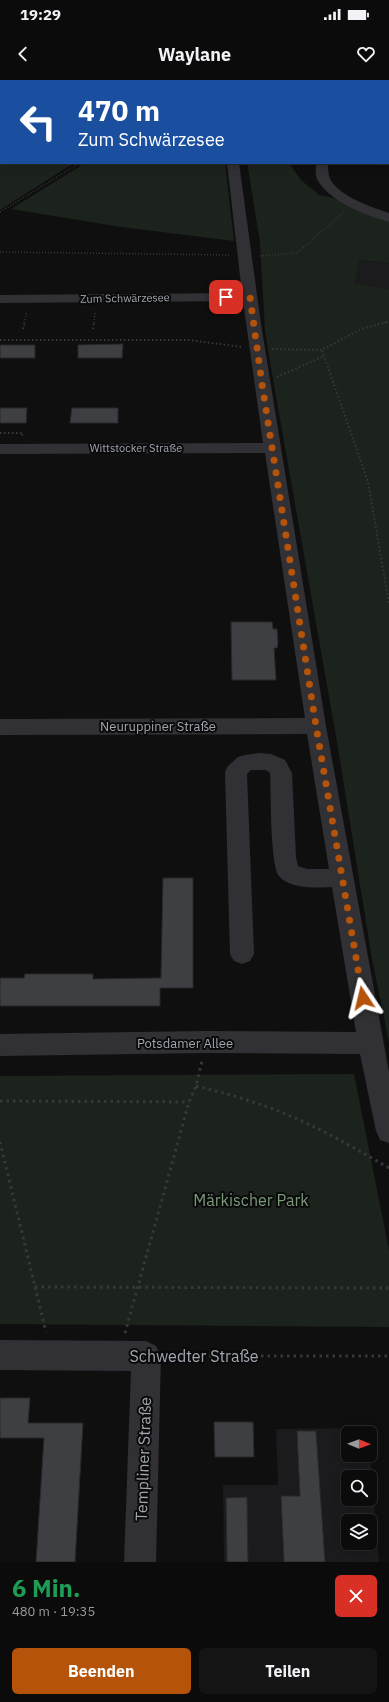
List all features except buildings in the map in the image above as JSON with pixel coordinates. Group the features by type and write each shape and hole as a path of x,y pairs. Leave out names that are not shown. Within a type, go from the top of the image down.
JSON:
{"street":[{"path":"233,164 256,348 316,726 370,1043 389,1131"},
{"path":"322,164 324,178 332,188 355,203 389,218"},
{"name":"Zum Schwärzesee","path":"0,299 250,297"},
{"name":"Wittstocker Straße","path":"0,449 273,448"},
{"name":"Neuruppiner Straße","path":"0,727 316,726"},
{"path":"242,954 236,772 245,763 259,761 271,762 277,766 281,773 285,857 288,871 292,875 304,878 342,878"},
{"name":"Potsdamer Allee","path":"0,1045 204,1042 370,1043"},
{"name":"Schwedter Straße","path":"0,1355 132,1355"},
{"name":"Templiner Straße","path":"132,1355 140,1562"}],"path":[{"path":"0,212 78,164"},
{"path":"0,252 278,256 297,253 355,203"},
{"path":"23,329 27,311"},
{"path":"93,329 95,311"},
{"path":"0,340 189,340 238,348 322,350 361,328 389,321"},
{"path":"322,350 368,482 389,604"},
{"path":"262,384 324,356"},
{"path":"0,433 23,433"},
{"path":"132,1355 137,1288 189,1102 202,1067 204,1042"},
{"path":"196,1086 243,1098 281,1112 324,1131 389,1168"},
{"path":"0,1101 189,1102"},
{"path":"0,1142 52,1355"},
{"path":"35,1287 389,1288"},
{"name":"Schwedter Straße","path":"132,1355 389,1356"}],"shaded area":[{"path":"358,260 389,263 389,289 355,284"},
{"path":"341,1428 341,1462 371,1462 371,1470 341,1470 341,1506 374,1506 375,1514 341,1514 341,1550 377,1550 377,1538 379,1562 224,1562 223,1485 278,1485 276,1429"}],"green space":[{"path":"0,164 72,164 0,210"},
{"path":"83,164 225,164 234,241 121,227 11,209"},
{"path":"247,164 290,164 301,180 319,195 340,199 389,221 389,263 359,260 355,283 389,289 389,1042 372,959 337,742 270,362 265,330 260,242"},
{"name":"Märkischer Park","path":"354,1074 389,1250 389,1327 0,1324 0,1076"}],"route":[{"path":"226,297 250,297 262,384 316,726 363,998"}]}
